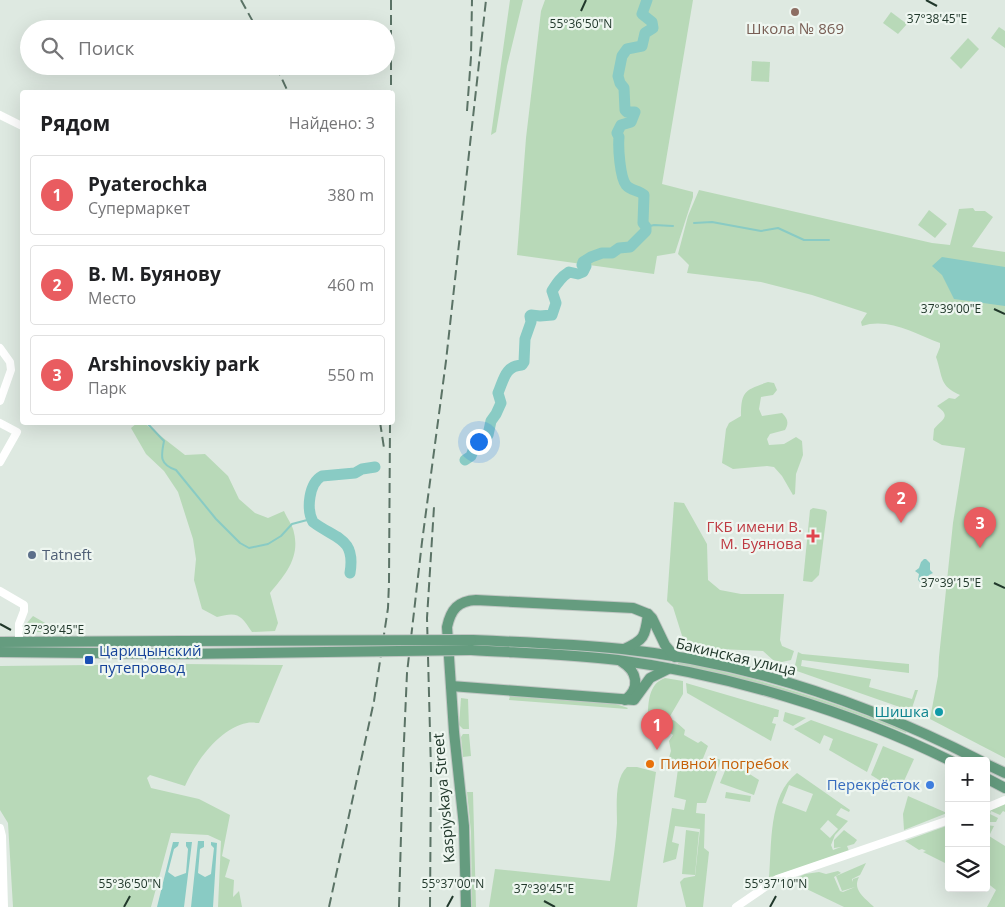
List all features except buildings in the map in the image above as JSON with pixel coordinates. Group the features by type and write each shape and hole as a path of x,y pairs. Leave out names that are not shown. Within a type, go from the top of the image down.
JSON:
{"main road":[{"name":"Kaspiyskaya Street","path":"466,907 464,826 454,732 449,616 460,603 476,600 633,608 648,614"},
{"path":"623,649 642,639 646,629 648,614"},
{"path":"648,614 653,619 665,645 675,657"},
{"path":"0,642 182,641 471,645 618,660 668,668 786,697 886,732 945,758"},
{"name":"Бакинская улица","path":"471,645 549,643 623,649 675,657 747,672 844,702 927,734 973,757"},
{"path":"0,652 182,654 471,645"},
{"path":"618,660 632,670 635,679 631,694 625,700"},
{"path":"451,686 634,700 650,678 668,668"},
{"path":"990,766 1005,773"},
{"path":"990,780 1005,788"}],"street":[{"path":"0,114 20,125"},
{"path":"0,348 10,362 11,370 0,400"},
{"path":"0,423 17,432 0,462"},
{"path":"0,591 24,605 24,611 19,624 19,642"},
{"path":"990,806 1005,800"},
{"path":"736,907 777,879 945,821"},
{"path":"0,828 4,907"}],"green space":[{"path":"510,0 523,0 507,66 496,132 491,135"},
{"path":"545,0 693,0 662,184 693,192 693,197 675,253 657,256 654,274 517,255 526,138 541,11"},
{"path":"891,12 907,24 898,34 883,23"},
{"path":"999,27 1005,31 1005,48 991,38"},
{"path":"968,38 979,49 961,69 950,58"},
{"path":"752,61 770,62 769,82 751,81"},
{"path":"699,190 932,243 950,245 959,209 973,208 975,211 985,211 993,217 972,247 1005,252 1005,758 930,719 938,676 953,523 965,448 942,445 933,440 934,429 945,415 937,406 949,398 955,399 960,395 948,388 943,380 936,357 940,343 892,325 872,324 862,326 861,322 867,313 812,295 761,282 687,273 689,265 678,254 688,216"},
{"path":"929,210 947,224 935,238 918,225"},
{"path":"768,382 774,383 777,390 773,395 761,397 759,409 762,416 782,413 787,419 785,430 770,434 767,439 769,445 784,444 796,437 802,441 803,455 796,474 795,494 793,495 782,476 774,467 733,469 722,463 726,429 729,423 741,416 743,396 754,387"},
{"path":"135,425 147,425 185,455 205,454 228,476 239,499 255,513 268,518 284,511 293,530 295,550 286,573 270,593 278,623 275,631 252,632 242,618 238,616 230,614 217,617 202,609 194,580 196,559 193,539 178,492 164,471 146,454 131,428"},
{"path":"674,502 684,503 707,544 708,580 720,590 741,594 784,594 780,640 782,646 794,651 791,660 782,662 773,660 763,651 698,648 684,642 673,607 667,601"},
{"path":"813,508 827,512 819,575 812,582 803,581 810,510"},
{"path":"33,616 60,632 25,632 26,624"},
{"path":"798,652 802,654 909,664 909,673 802,660 801,666 871,679 869,687 912,699 915,690 918,690 911,711 794,670"},
{"path":"678,661 794,691 907,731 906,733 794,694 678,664"},
{"path":"283,665 259,723 237,726 227,731 202,756 185,786 150,775 147,778 151,788 199,799 230,815 222,856 230,860 225,877 234,880 233,897 239,891 242,907 218,907 221,841 208,835 171,833 151,907 13,907 8,823 0,810 0,666"},
{"path":"665,678 683,681 683,694 669,718 685,730 684,735 698,743 701,741 708,746 700,766 709,769 715,758 721,760 706,803 697,803 696,813 705,814 704,848 709,852 703,907 686,907 680,882 684,878 695,876 700,829 675,826 672,842 679,844 676,859 663,863 672,808 684,810 686,800 674,797 678,769 667,764 671,751 669,741 673,735 662,727 648,723 652,691 659,681"},
{"path":"686,683 779,710 778,717 774,717 772,723 776,724 771,741 687,693"},
{"path":"510,696 616,704 628,708 509,700"},
{"path":"461,698 468,699 469,729 463,729 459,725"},
{"path":"785,712 806,718 793,726 783,721"},
{"path":"811,720 878,744 867,772 829,750 833,739 824,735 820,744 794,729"},
{"path":"463,734 469,734 471,756 463,757 461,737"},
{"path":"883,746 914,759 899,792 871,775"},
{"path":"729,761 759,780 754,795 720,783"},
{"path":"627,767 637,767 656,772 637,907 489,907 495,869 610,881 617,830 618,786"},
{"path":"797,773 850,810 849,812 841,808 836,815 848,821 835,835 831,845 833,850 841,847 834,848 834,840 844,830 857,840 854,844 847,846 849,851 769,878 773,821 781,794 788,782","holes":["789,785 813,794 806,812 782,803","828,820 838,829 830,838 820,829"]},
{"path":"467,792 473,792 476,907 472,907 471,832"},
{"path":"726,792 751,796 750,802 725,798"},
{"path":"908,796 945,812 945,814 904,830 903,814"},
{"path":"1005,803 1005,812 1003,811 1000,815 990,810 990,808"},
{"path":"990,814 998,818 996,822 990,822"},
{"path":"945,826 945,863 923,852 926,851 919,850 905,841"},
{"path":"990,826 994,826 990,834"},
{"path":"686,830 699,832 695,875 682,874"},
{"path":"990,837 1005,846 1005,907 987,907 996,890 990,885"},
{"path":"866,863 860,875 852,879 853,882 853,879 859,877 857,882 858,890 874,907 844,907 790,881 805,874 819,872 826,874 838,871 841,873 834,877 840,891 843,892 855,887 842,891 836,876"}],"water":[{"path":"942,257 1005,267 1005,306 954,299 942,275 932,266"},
{"path":"924,559 930,563 930,570 933,573 929,575 928,582 925,582 923,585 918,580 919,574 915,571"},
{"path":"198,841 204,841 204,847 200,849 198,873 205,877 211,874 214,848 211,842 217,843 213,907 191,907"},
{"path":"173,842 179,842 178,846 174,849 168,872 175,877 186,873 188,849 186,842 192,842 184,907 157,907"}],"waterway":[{"path":"465,460 471,456 476,443 488,435 491,421 501,403 498,393 506,374 512,368 522,365 524,362 525,339 531,322 530,316 552,315 556,303 552,291 559,280 566,274 569,272 578,274 583,272 586,266 582,265 583,262 591,257 602,253 612,253 619,248 630,247 646,231 643,223 644,195 628,187 624,181 617,133 621,125 631,122 635,112 627,112 625,110 624,88 618,76 622,56 627,49 642,46 645,33 653,28 652,22 642,14 647,0"},
{"path":"694,223 712,222 761,231 778,228 804,240 829,240"},
{"path":"646,227 654,225 673,226"},
{"path":"149,425 164,441 162,455 164,462 170,468 176,470 216,519 240,543 249,548 268,544 281,536 292,524 311,519"},
{"path":"350,573 351,561 347,546 342,540 313,522 309,504 310,497 314,484 322,476 355,473 362,469 375,467"}],"railway":[{"path":"241,0 252,20"},
{"path":"391,0 391,20"},
{"path":"467,111 471,57 472,0"},
{"path":"399,907 407,673 446,361 486,0"},
{"path":"280,75 287,90"},
{"path":"391,75 391,90"},
{"path":"380,425 384,448"},
{"path":"329,907 374,701 388,608 390,425"},
{"path":"430,907 431,770 427,618 434,507"}],"place":[{"name":"Школа № 869","path":"795,12"},
{"name":"В. М. Буянову","path":"901,523"},
{"name":"ГКБ имени В. М. Буянова","path":"813,536"},
{"name":"Arshinovskiy park","path":"980,548"},
{"name":"Tatneft","path":"32,555"},
{"name":"Царицынский путепровод","path":"89,660"},
{"name":"Шишка","path":"939,712"},
{"name":"Pyaterochka","path":"657,750"},
{"name":"Пивной погребок","path":"650,764"},
{"name":"Перекрёсток","path":"930,785"}]}
